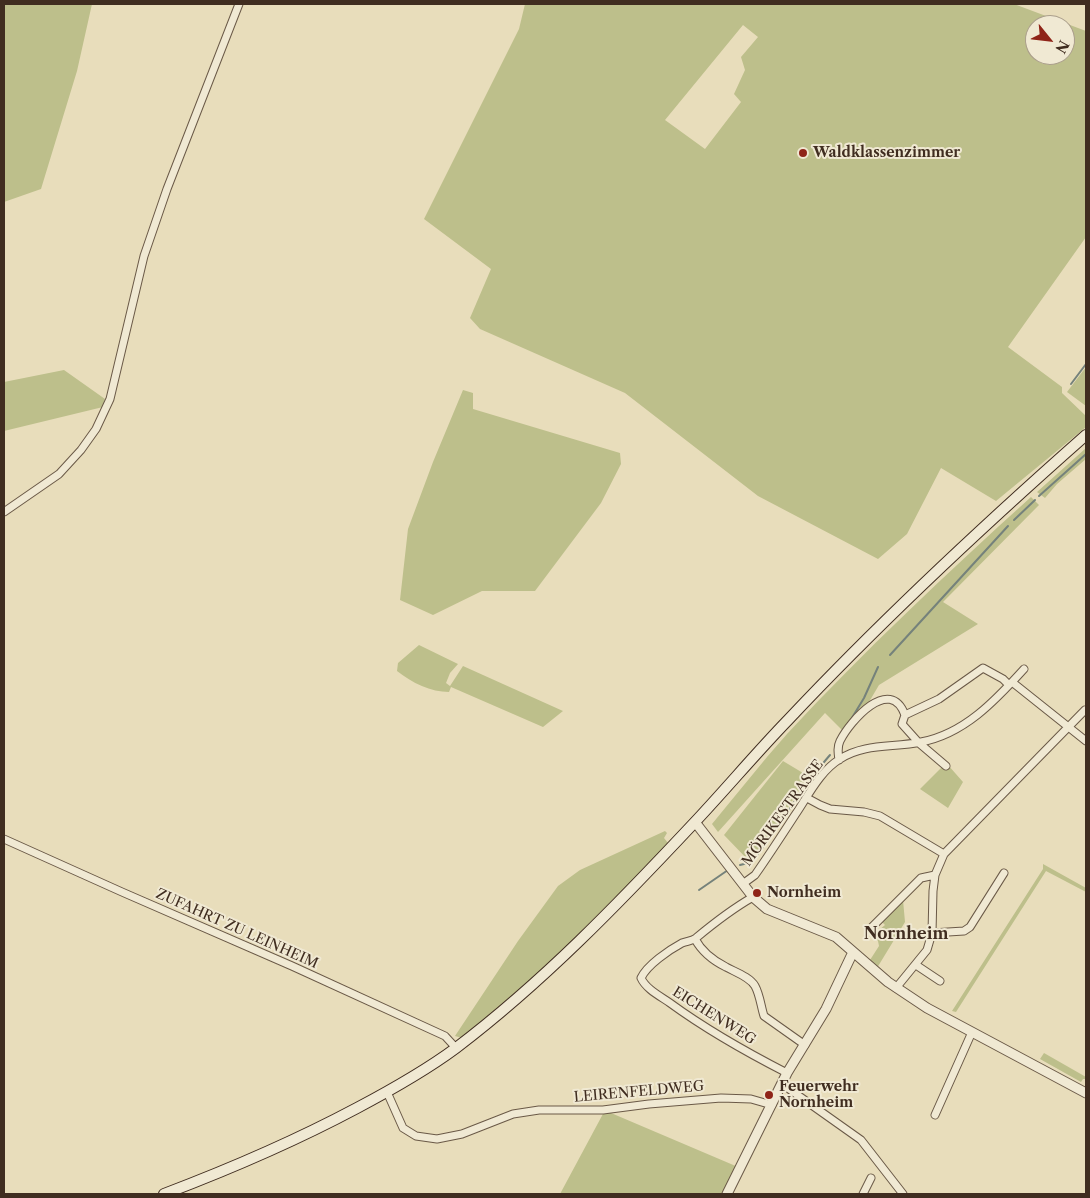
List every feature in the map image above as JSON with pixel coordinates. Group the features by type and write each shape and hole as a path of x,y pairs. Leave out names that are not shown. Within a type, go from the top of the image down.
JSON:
{"main road":[{"path":"164,1194 260,1155 330,1122 387,1092 456,1048 521,995 577,944 695,822 786,721 890,616 1025,489 1086,435"}],"street":[{"path":"4,512 59,474 82,450 96,429 110,400 144,256 167,188 239,4"},
{"path":"905,715 944,696 983,668 1011,684 1086,741"},
{"name":"MÖRIKESTRASSE","path":"744,884 755,875 822,775 838,760 864,748 919,743 936,739 957,729 984,710 1024,669"},
{"path":"838,760 838,747 841,739 871,704 884,699 891,700 900,705 905,715 902,724 919,743 946,766"},
{"path":"896,988 927,950 932,933 935,875 944,854 1085,710"},
{"path":"807,798 830,809 864,812 880,816 944,854"},
{"path":"695,822 753,897 768,910 803,922 836,937 896,988 927,1008 1086,1093"},
{"name":"ZUFAHRT ZU LEINHEIM","path":"4,839 292,966 445,1036 456,1048"},
{"path":"932,933 964,931 970,927 1004,873"},
{"path":"870,928 921,878 935,875"},
{"path":"753,897 703,931 695,939 699,947 709,956 755,985 764,1016 805,1045"},
{"name":"EICHENWEG","path":"695,939 682,944 646,969 641,978 642,981 710,1032 788,1073"},
{"path":"728,1194 782,1084 826,1009 853,952"},
{"path":"916,965 940,981"},
{"path":"935,1115 972,1032"},
{"path":"782,1084 861,1140 903,1194"},
{"name":"LEIRENFELDWEG","path":"387,1092 403,1128 416,1136 437,1139 462,1134 513,1114 539,1110 603,1110 720,1098 751,1099 772,1105"},
{"path":"863,1194 871,1178"}],"green space":[{"path":"4,4 92,4 77,71 41,189 4,202"},
{"path":"525,4 1014,4 1043,15 1025,15 1025,65 1075,65 1075,27 1086,31 1086,237 1008,347 1062,387 1062,393 1086,416 1086,427 996,501 941,468 907,534 878,559 758,496 625,393 480,329 470,318 491,269 424,219 519,29","holes":["743,25 758,37 741,57 745,70 734,94 741,102 705,149 665,120"]},
{"path":"1086,367 1086,406 1067,392"},
{"path":"64,370 105,399 103,407 4,431 4,382"},
{"path":"463,390 473,393 473,409 620,453 621,464 601,503 535,591 482,591 433,615 400,600 408,529"},
{"path":"1086,448 1086,459 1057,484 1045,498 1037,492"},
{"path":"1031,497 1039,505 943,602 978,624 879,685 869,702 842,730 825,713 718,832 712,824 787,734 906,613"},
{"path":"419,645 458,664 450,673 446,683 450,686 463,666 563,711 543,727 451,687 449,692 442,692 422,686 397,671 398,663"},
{"path":"783,761 808,776 766,842 750,862 724,835"},
{"path":"944,765 948,765 963,782 948,808 920,789"},
{"path":"665,831 667,833 664,838 668,843 630,886 556,960 462,1038 455,1036 518,941 558,886 580,870"},
{"path":"1043,864 1086,888 1086,892 1046,871 956,1012 952,1011 1043,869"},
{"path":"903,900 905,922 877,968 870,960 879,946 878,941 873,935 885,925 881,921"},
{"path":"1044,1053 1086,1077 1086,1079 1083,1079 1081,1082 1040,1059"},
{"path":"612,1111 611,1113 738,1167 724,1194 560,1194 604,1112"}],"waterway":[{"path":"1071,384 1086,364"},
{"path":"1039,496 1086,454"},
{"path":"1014,520 1035,500"},
{"path":"890,655 1008,526"},
{"path":"850,721 864,698 878,667"},
{"path":"740,865 752,862 809,781 830,755"},
{"path":"699,890 728,870"}],"place":[{"name":"Waldklassenzimmer","path":"803,153"},
{"name":"Nornheim","path":"757,893"},
{"name":"Feuerwehr Nornheim","path":"769,1095"}],"district":[{"name":"Nornheim","path":"906,934"}]}
